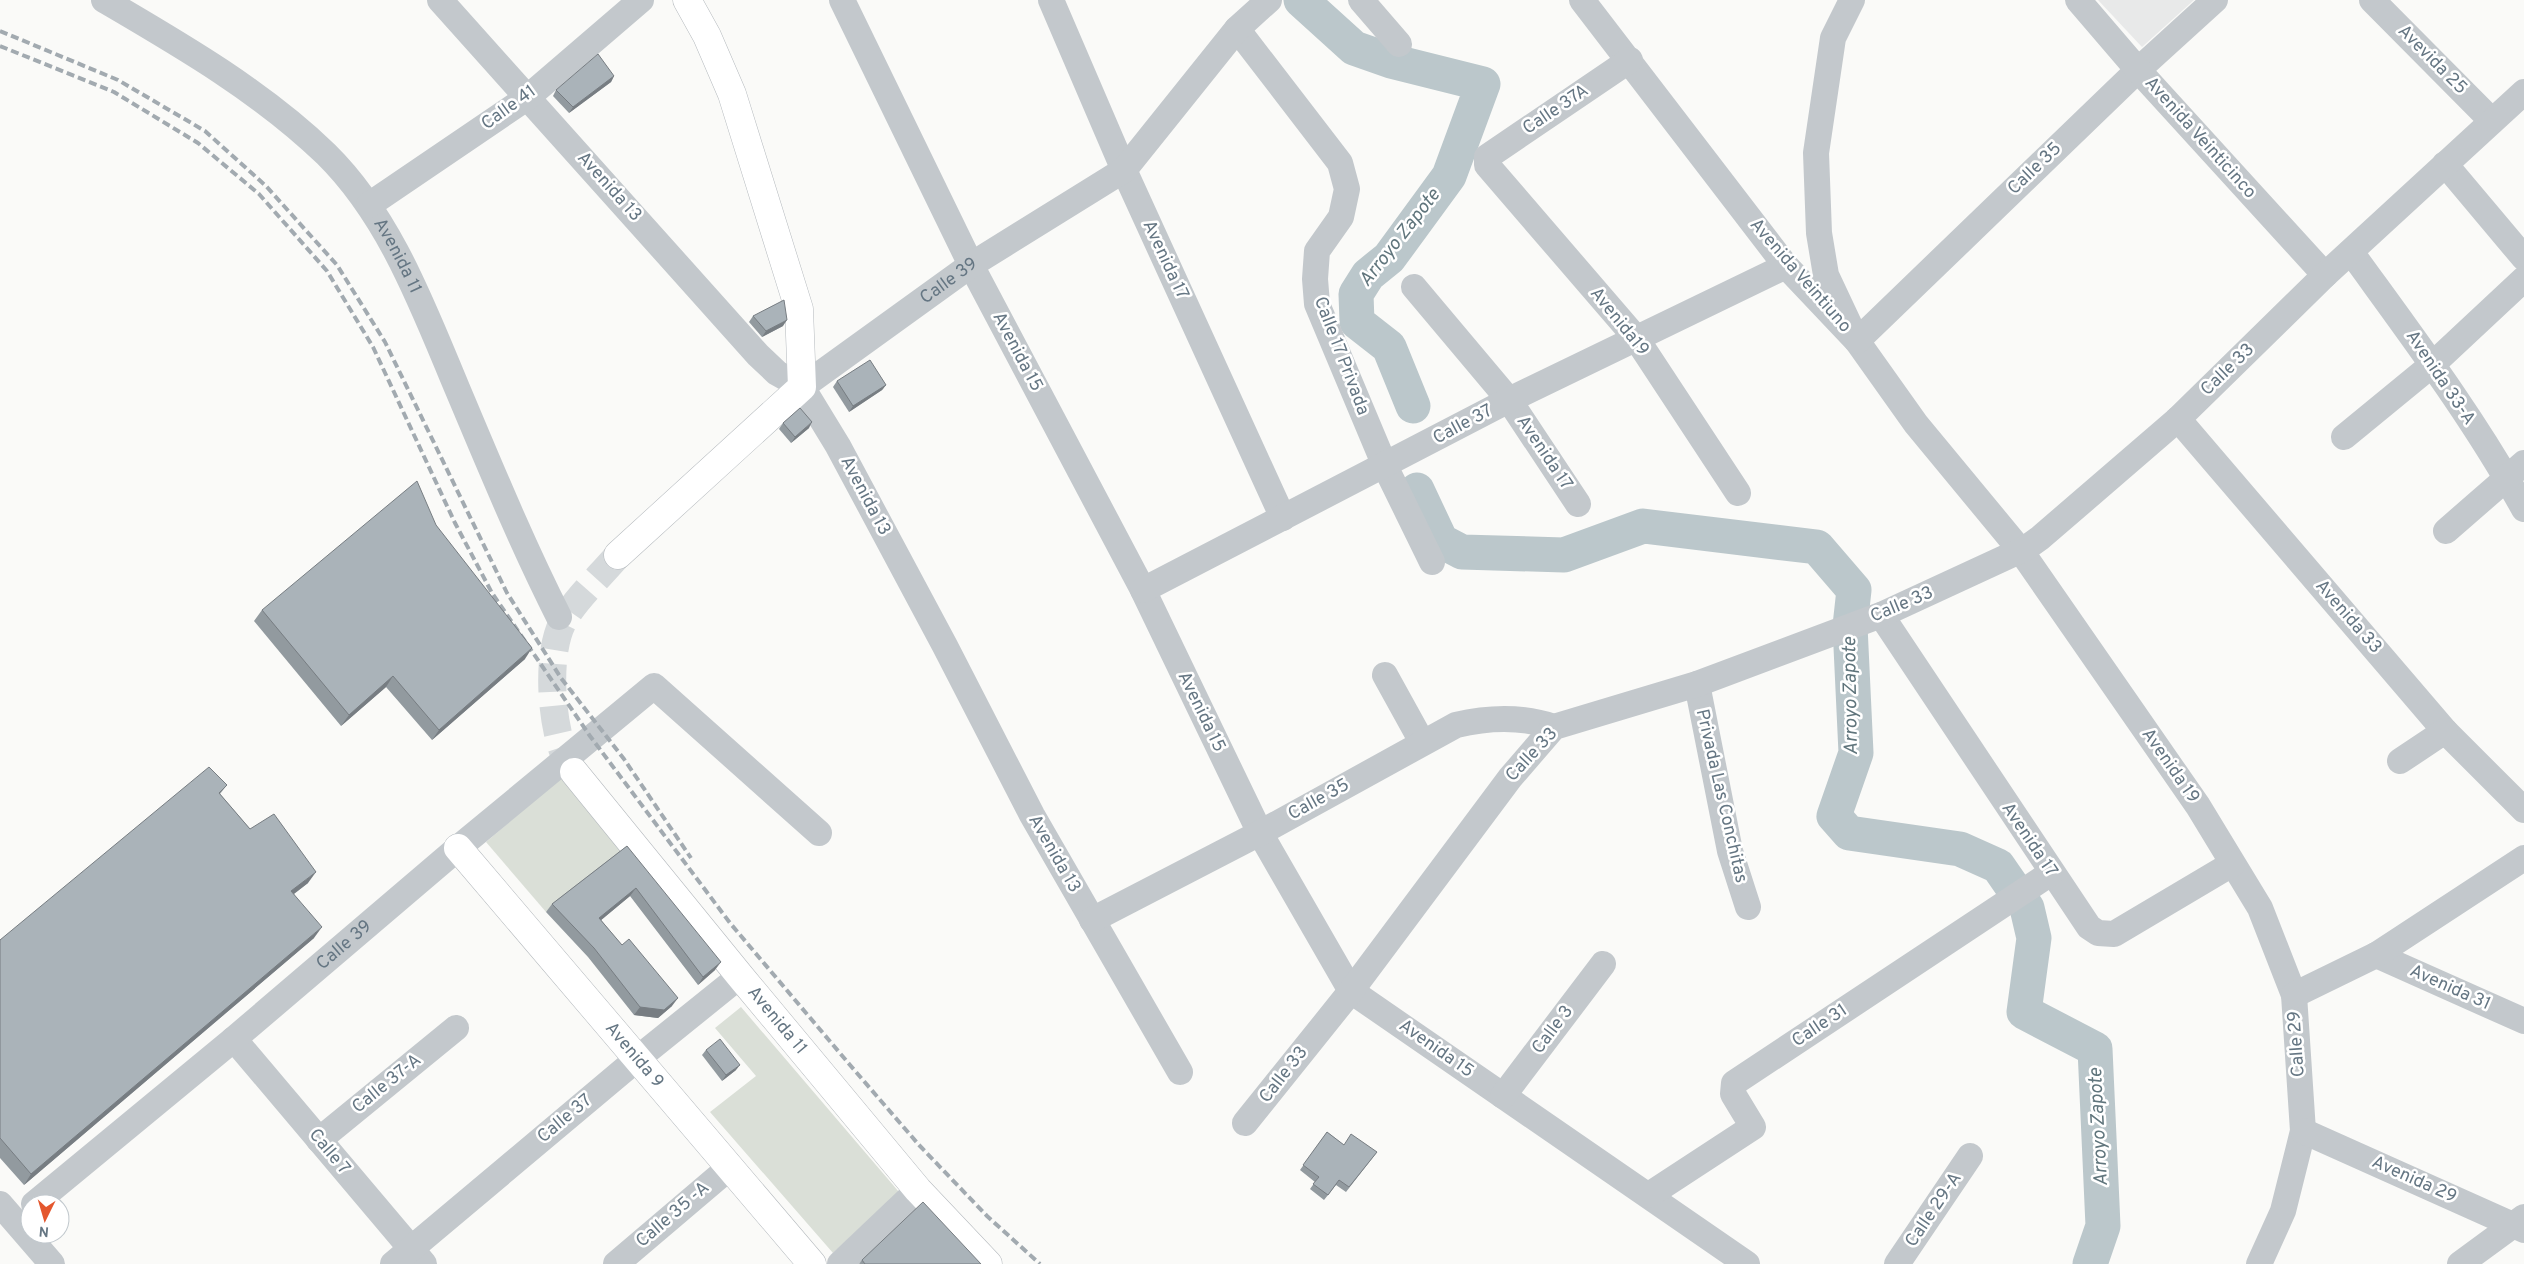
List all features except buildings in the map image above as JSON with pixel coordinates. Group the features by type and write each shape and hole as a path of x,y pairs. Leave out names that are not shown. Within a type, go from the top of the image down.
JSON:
{"main road":[{"path":"686,0 707,36 732,94 799,309 802,388"},
{"name":"Calle 39","path":"618,556 802,388"},
{"name":"Avenida 11","path":"574,772 918,1190 988,1264"},
{"name":"Avenida 9","path":"458,848 812,1264"}],"street":[{"name":"Avenida 11","path":"104,0 241,86 286,119 326,155 369,205 403,267 442,353 519,536 559,617"},
{"name":"Avenida 13","path":"440,0 758,355 777,373 802,388 838,446 945,646 1032,815 1180,1072"},
{"name":"Calle 41","path":"369,205 528,97 641,0"},
{"name":"Avenida 15","path":"842,0 971,265 1143,590 1260,833 1351,991 1649,1195 1746,1264"},
{"name":"Avenida 17","path":"1051,0 1124,170 1283,518"},
{"name":"Calle 39","path":"802,388 971,265 1124,170 1237,29 1269,0"},
{"path":"1361,0 1400,44"},
{"name":"Avenida Veintiuno","path":"1582,0 1630,60 1786,266 1857,341 1916,424 2021,551"},
{"path":"1852,0 1833,38 1816,153 1819,233 1826,275 1857,341"},
{"name":"Avenida Veinticinco","path":"2078,0 2138,70 2326,275"},
{"name":"Calle 35","path":"1857,341 2138,70 2215,0"},
{"name":"Avevida 25","path":"2372,0 2492,121"},
{"name":"Calle 17 Privada","path":"1237,29 1340,163 1346,189 1341,217 1317,251 1315,279 1317,304 1384,466 1432,562"},
{"name":"Calle 37A","path":"1486,162 1487,157 1630,60"},
{"name":"Calle 33","path":"1245,1123 1351,991 1510,778 1554,727 1697,684 1881,615 2021,551 2040,538 2178,419 2326,275 2524,92"},
{"name":"Avenida19","path":"1486,162 1489,169 1636,338 1738,493"},
{"path":"2445,164 2524,258"},
{"name":"Avenida 33-A","path":"2351,252 2432,364 2515,470 2524,509"},
{"name":"Calle 37","path":"1143,590 1509,400 1786,266"},
{"path":"2344,437 2432,364 2524,279"},
{"name":"Avenida 17","path":"1414,287 1509,400 1578,504"},
{"name":"Avenida 33","path":"2178,419 2445,731 2524,810"},
{"path":"2446,531 2515,470"},
{"name":"Avenida 19","path":"2021,551 2198,806 2260,908 2294,995"},
{"name":"Avenida 17","path":"1881,615 2051,873 2090,928 2098,933 2114,934 2232,864"},
{"path":"1385,675 1422,742"},
{"name":"Privada Las Conchitas","path":"1697,684 1730,851 1748,907"},
{"name":"Calle 39","path":"46,1194 234,1040 458,848 654,686 819,833"},
{"name":"Calle 35","path":"1092,920 1260,833 1422,742 1456,725 1476,720 1532,719 1554,727"},
{"path":"2400,761 2445,731"},
{"name":"Calle 29","path":"2259,1264 2283,1211 2303,1131 2294,995 2376,955 2524,858"},
{"name":"Calle 31","path":"1649,1195 1753,1127 1733,1094 1734,1083 2051,873"},
{"name":"Avenida 31","path":"2376,955 2524,1021"},
{"name":"Calle 3","path":"1503,1096 1603,964"},
{"name":"Calle 37","path":"409,1259 637,1059 740,976"},
{"name":"Calle 37-A","path":"319,1140 456,1028"},
{"name":"Calle 7","path":"234,1040 319,1140 409,1259"},
{"name":"Avenida 29","path":"2303,1131 2520,1224"},
{"name":"Calle 29-A","path":"1897,1264 1970,1156"},
{"name":"Calle 35 -A","path":"616,1264 730,1167"},
{"path":"840,1264 918,1190"},
{"path":"11,1216 52,1264"},
{"path":"2460,1264 2520,1224"}],"shaded area":[{"path":"2098,0 2194,0 2142,47"},
{"path":"564,775 626,850 546,912 486,842"},
{"path":"741,1007 899,1192 833,1253 710,1112 756,1076 715,1028"}],"waterway":[{"name":"Arroyo Zapote","path":"1301,0 1354,48 1391,61 1483,84 1449,176 1389,258 1368,275 1356,294 1357,322 1389,347 1413,406"},
{"name":"Arroyo Zapote","path":"1417,490 1441,541 1462,552 1564,555 1643,526 1817,547 1854,590 1850,626 1856,753 1834,816 1849,833 1960,849 1998,866 2027,908 2034,938 2024,1012 2095,1049 2103,1226 2090,1264"}],"tunnel":[{"path":"574,772 563,751 553,704 553,667 558,633 569,612 618,555"}],"railway":[{"path":"0,31 118,80 205,131 266,186 337,265 385,342 507,593 561,678 624,759 691,858"},
{"path":"0,46 114,92 198,143 259,194 327,271 373,347 455,523 492,593 590,736 730,923 850,1065 919,1145 987,1216 1040,1264"}]}
